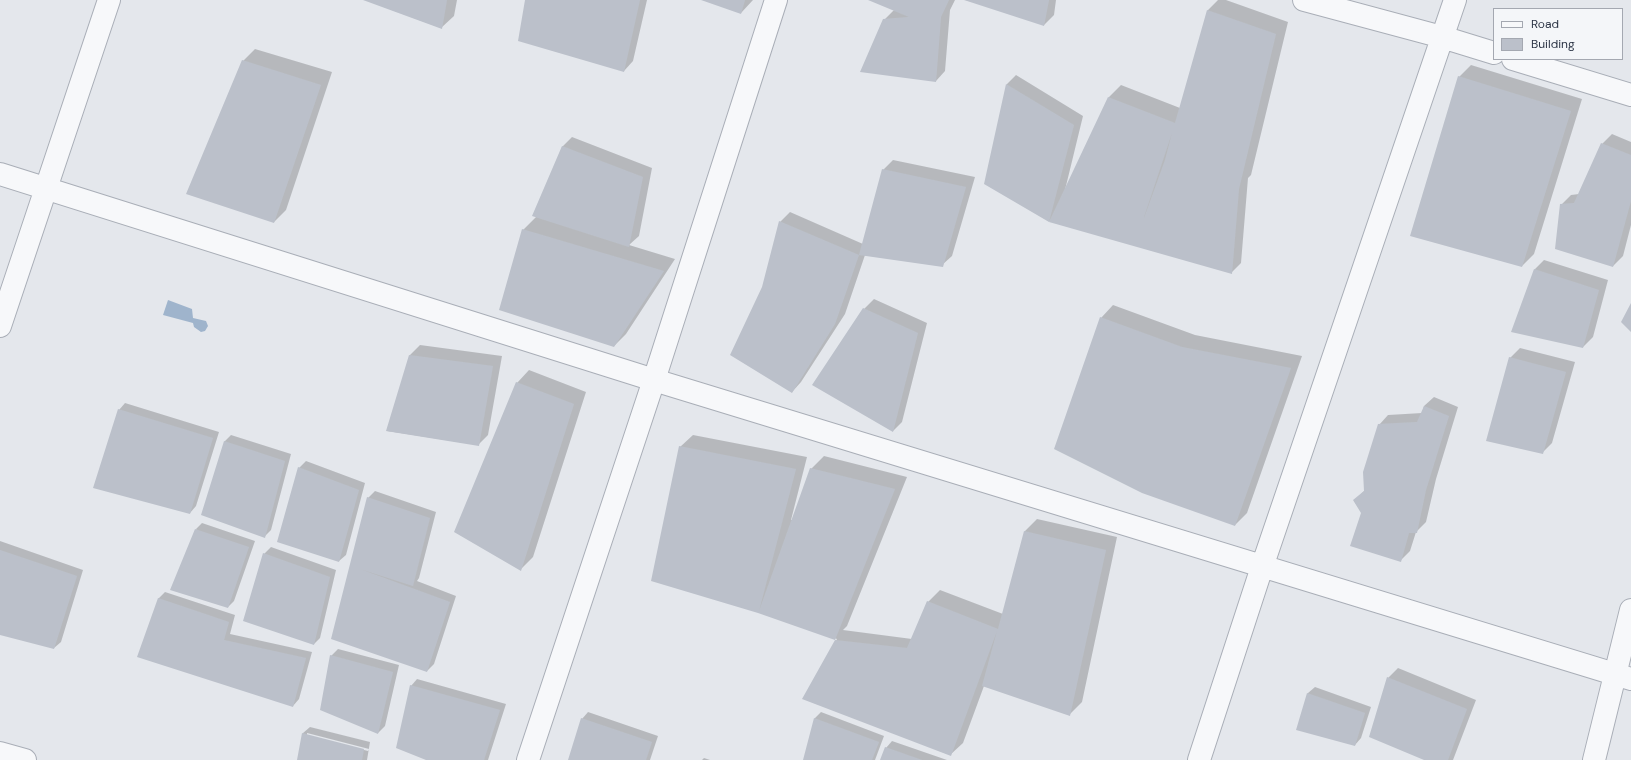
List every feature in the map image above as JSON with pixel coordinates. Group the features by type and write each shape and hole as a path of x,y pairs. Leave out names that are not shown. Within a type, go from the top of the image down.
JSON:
{"street":[{"path":"0,326 109,0"},
{"path":"528,760 654,380 776,0"},
{"path":"1304,0 1442,37 1493,53"},
{"path":"1199,760 1262,567 1455,0"},
{"path":"1516,60 1631,95"},
{"path":"0,174 654,380 1624,677"},
{"path":"1594,760 1624,677 1631,610"},
{"path":"0,753 25,760"}],"water":[{"path":"168,300 192,309 193,318 206,321 208,326 205,331 201,332 194,327 193,323 163,315"}],"building":[{"path":"363,0 447,0 442,29"},
{"path":"525,0 640,0 624,72 518,41"},
{"path":"701,0 745,0 741,14"},
{"path":"868,0 949,0 941,17 936,82 860,72 883,19 909,17"},
{"path":"964,0 1049,0 1044,26"},
{"path":"1207,10 1276,34 1239,189 1232,274 1049,222 1108,97 1175,123","holes":["1172,133 1165,160 1144,218"]},
{"path":"242,60 321,85 274,223 186,194"},
{"path":"1458,76 1571,111 1522,267 1410,236"},
{"path":"1006,84 1074,125 1049,222 984,184"},
{"path":"1601,143 1631,155 1631,201 1613,267 1555,249 1560,204 1574,203"},
{"path":"562,146 643,177 629,247 532,216"},
{"path":"882,169 966,187 943,267 859,255"},
{"path":"779,221 859,255 835,324 792,393 730,355 762,287"},
{"path":"522,229 664,271 614,347 499,310"},
{"path":"1534,269 1599,290 1583,348 1511,332"},
{"path":"1631,303 1631,332 1621,322"},
{"path":"863,308 918,333 893,432 812,385"},
{"path":"1100,317 1182,347 1291,368 1235,526 1142,493 1054,449"},
{"path":"409,355 493,366 479,446 386,431"},
{"path":"1509,357 1566,372 1543,454 1486,441"},
{"path":"516,382 574,404 521,571 454,532"},
{"path":"1424,406 1449,416 1426,490 1417,533 1409,533 1401,562 1350,546 1361,513 1353,500 1364,491 1363,472 1378,424 1417,422"},
{"path":"118,409 213,438 190,514 93,488"},
{"path":"224,441 285,461 265,538 201,515"},
{"path":"679,446 796,469 759,611 810,468 895,489 835,640 758,613 651,581"},
{"path":"298,467 359,490 339,562 277,542"},
{"path":"367,497 430,518 413,586 360,569 450,602 427,672 331,639"},
{"path":"195,529 249,547 228,608 170,590"},
{"path":"1024,531 1106,550 1070,716 982,686 997,631 951,756 802,699 835,640 907,648 927,601 998,629"},
{"path":"0,550 77,576 54,649 0,635"},
{"path":"263,553 330,577 314,645 243,621"},
{"path":"158,598 229,622 224,640 306,658 293,707 137,657"},
{"path":"330,655 393,672 378,734 320,710"},
{"path":"1387,677 1467,709 1448,760 1424,760 1369,737"},
{"path":"410,685 500,710 484,760 426,760 396,748"},
{"path":"1307,693 1365,713 1355,746 1296,730"},
{"path":"581,718 652,742 646,760 568,760"},
{"path":"814,718 879,742 872,760 803,760"},
{"path":"302,733 364,749 362,760 297,760"},
{"path":"885,747 922,760 880,760"}]}
